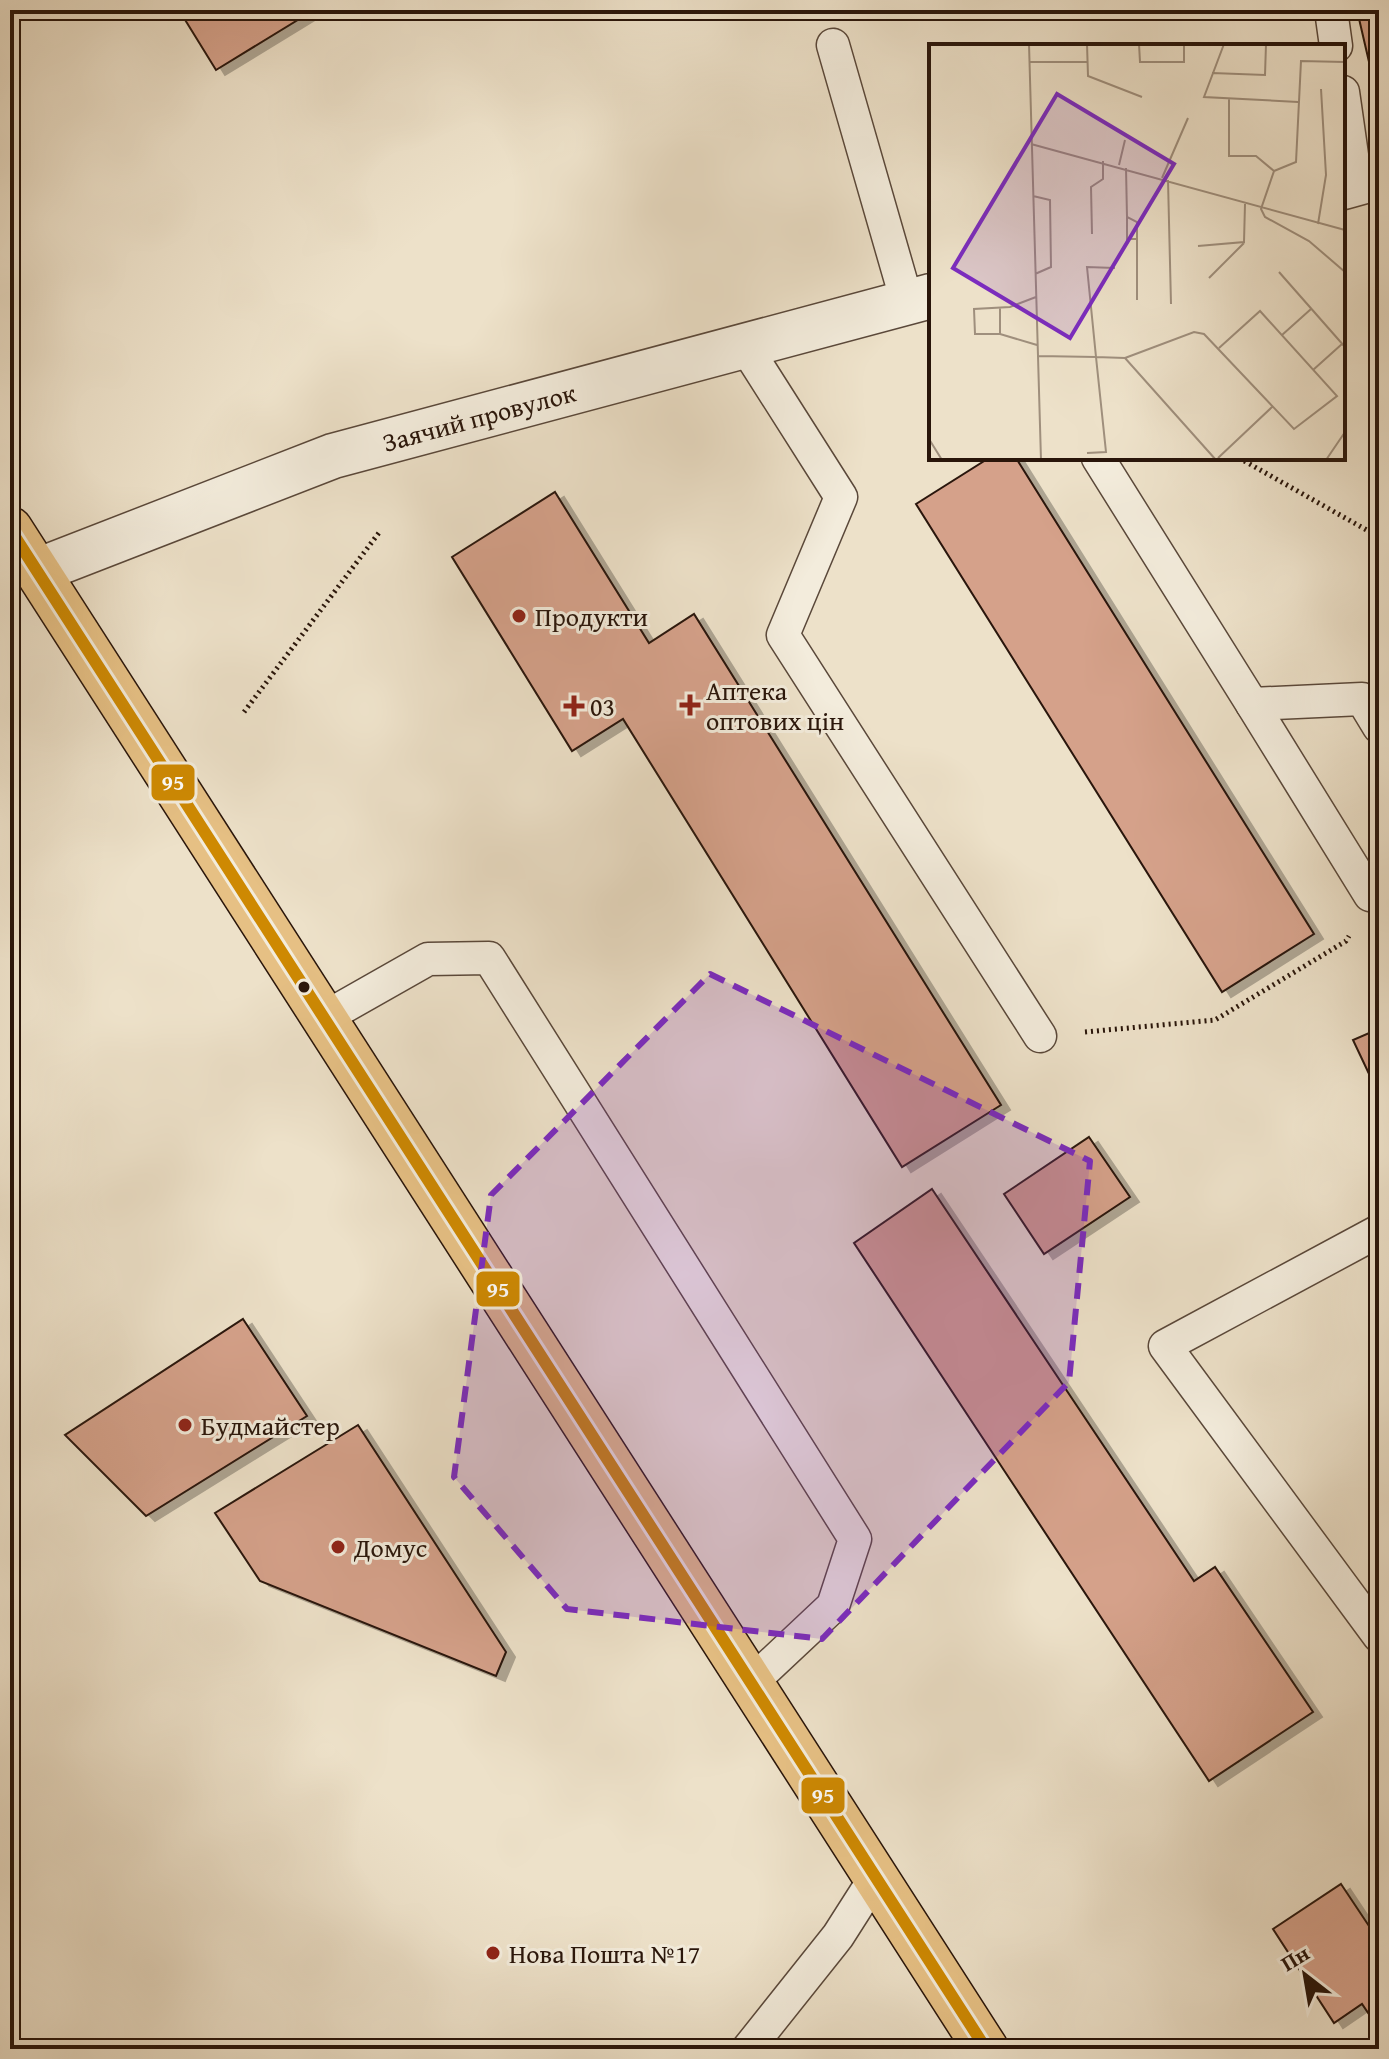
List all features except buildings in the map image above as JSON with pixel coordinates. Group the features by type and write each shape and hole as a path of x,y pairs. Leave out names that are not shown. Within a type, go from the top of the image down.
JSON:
{"main road":[{"path":"10,529 986,2049"}],"street":[{"name":"Заячий провулок","path":"37,571 333,456 919,299"}],"lane":[{"path":"1331,10 1336,44"},
{"path":"833,45 919,299"},
{"path":"1345,103 1359,182"},
{"path":"745,346 841,497 783,635 1040,1036"},
{"path":"1099,460 1374,893"},
{"path":"1252,704 1362,699 1379,727"},
{"path":"324,1018 428,959 489,958 855,1539 833,1606 751,1683"},
{"path":"1379,1231 1165,1346 1379,1636"},
{"path":"748,2049 838,1936 875,1878"}],"path":[{"path":"1243,460 1379,537"},
{"path":"244,712 381,530"},
{"path":"1040,1036 1215,1020 1346,941 1374,893"}],"highlighted area":[{"path":"710,974 1090,1161 1069,1382 822,1639 567,1609 454,1477 491,1195"}],"transit line":[{"name":"95","path":"10,529 986,2049"}],"place":[{"name":"Продукти","path":"519,616"},
{"name":"Аптека оптових цін","path":"690,705"},
{"name":"03","path":"574,706"},
{"name":"Будмайстер","path":"185,1425"},
{"name":"Домус","path":"338,1547"},
{"name":"Нова Пошта №17","path":"493,1953"}]}
